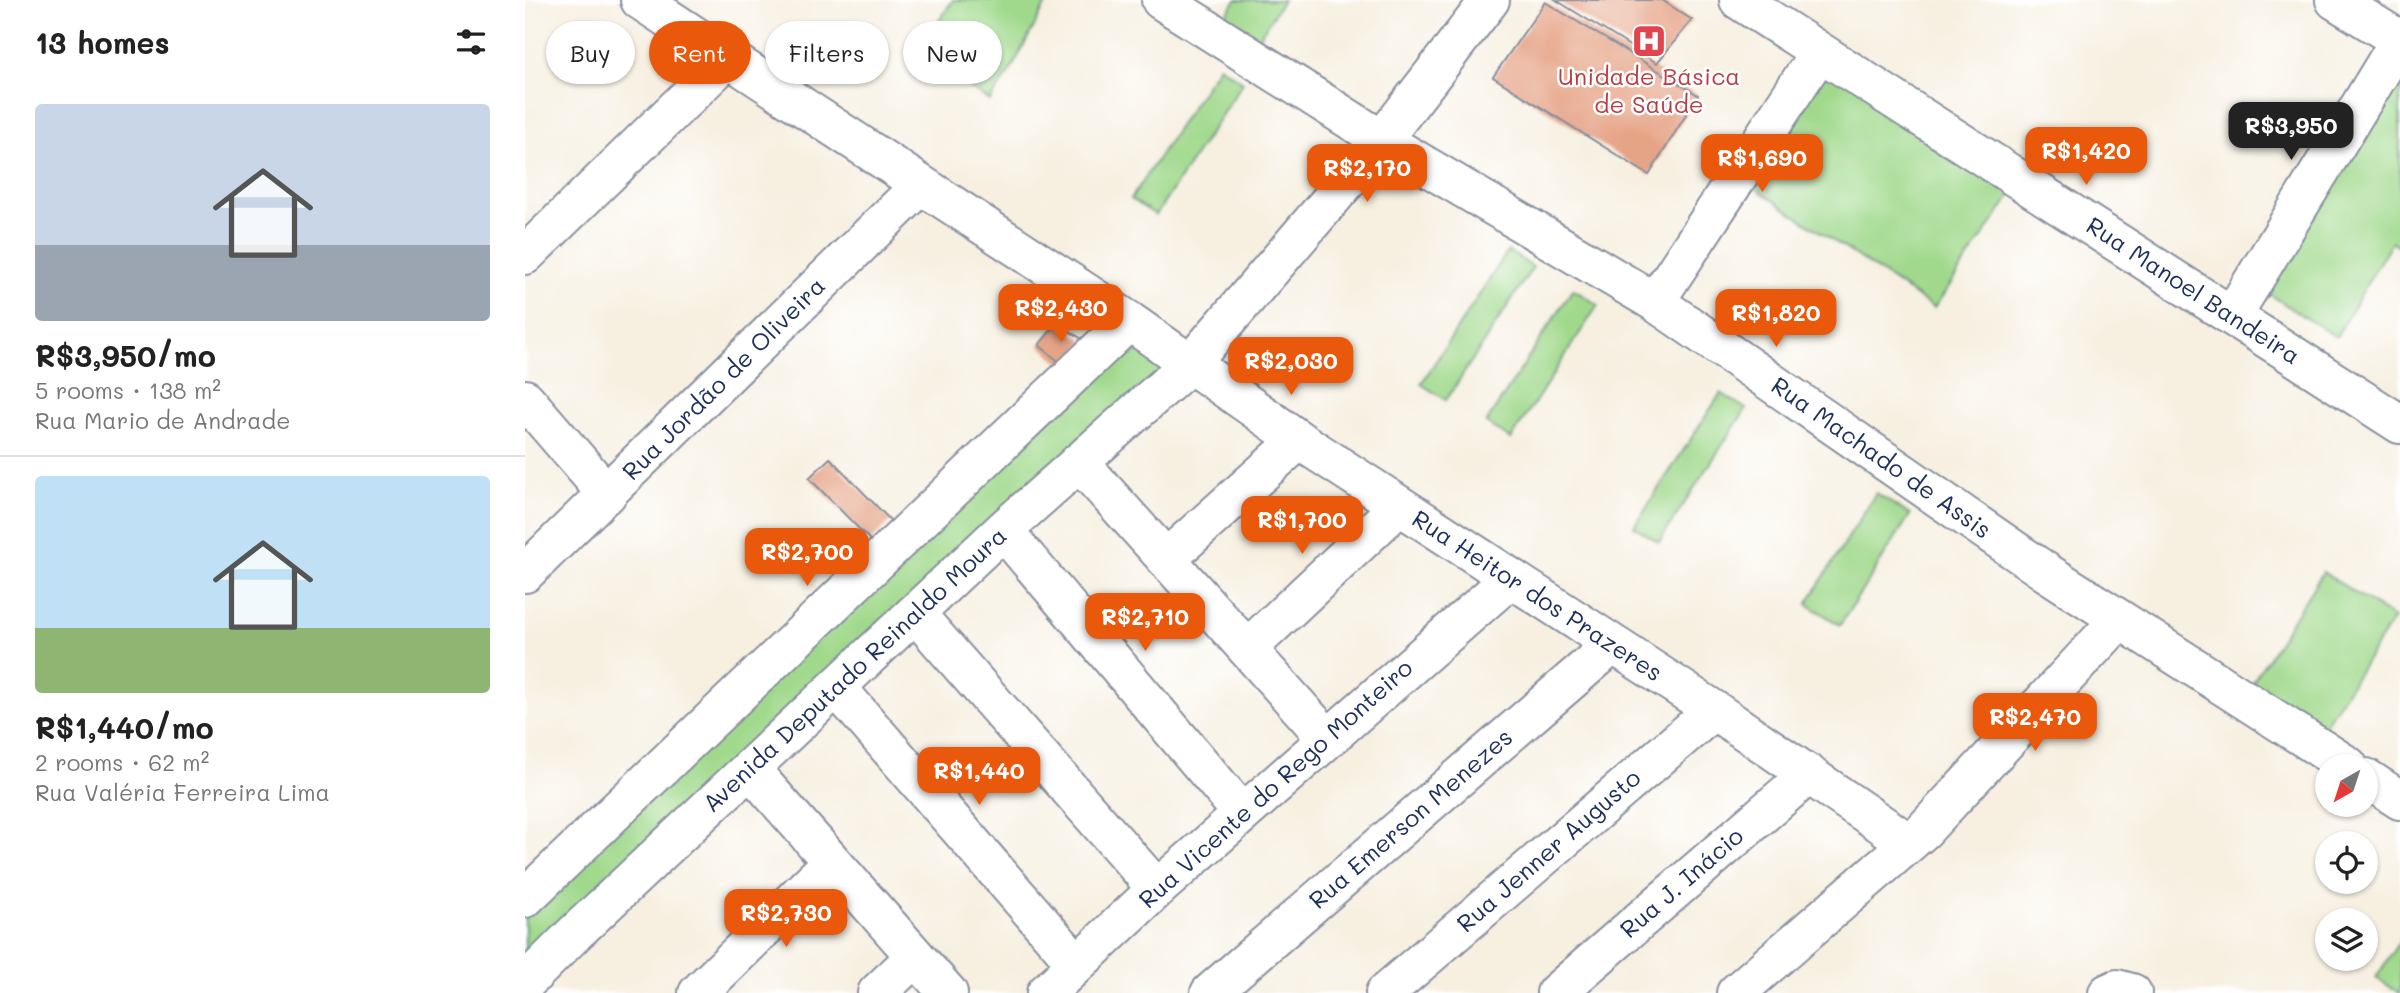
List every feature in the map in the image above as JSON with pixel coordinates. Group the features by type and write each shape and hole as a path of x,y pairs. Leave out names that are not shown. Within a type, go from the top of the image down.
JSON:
{"street":[{"name":"Rua Heitor dos Prazeres","path":"640,0 672,21"},
{"name":"Rua Machado de Assis","path":"1161,0 1383,140 1655,302 2119,620 2329,754"},
{"name":"Avenida Deputado Reinaldo Moura","path":"525,984 575,933 1003,530 1191,363 1383,140 1490,0"},
{"name":"Rua Manoel Bandeira","path":"1739,0 2400,424"},
{"path":"2232,316 2400,40 2335,0"},
{"path":"1655,302 1819,52"},
{"name":"Rua Heitor dos Prazeres","path":"751,73 1129,321 1299,440 1714,710 1909,843"},
{"path":"525,255 701,84"},
{"name":"Rua Jordão de Oliveira","path":"525,573 921,184"},
{"path":"575,933 529,893 1129,321"},
{"path":"525,399 607,494"},
{"path":"1167,559 1299,440"},
{"path":"1079,462 1327,738"},
{"path":"1247,649 1399,506"},
{"path":"1003,530 1242,813"},
{"name":"Rua Vicente do Rego Monteiro","path":"1046,993 1242,813 1510,579"},
{"path":"915,613 1157,889"},
{"path":"1736,993 1909,843 2119,620"},
{"name":"Rua Emerson Menezes","path":"1210,993 1612,645"},
{"path":"837,688 1077,964"},
{"name":"Rua Jenner Augusto","path":"1385,993 1714,710"},
{"path":"750,769 948,993"},
{"name":"Rua J. Inácio","path":"1556,993 1809,774"},
{"path":"2378,786 2400,800"},
{"path":"698,993 832,862"},
{"path":"877,993 915,957"},
{"path":"2108,993 2117,989 2132,993"}],"green space":[{"path":"953,0 1048,0 1002,83 1002,21 939,21"},
{"path":"1236,0 1283,0 1254,45 1220,24"},
{"path":"1219,66 1243,82 1156,215 1131,199"},
{"path":"1830,67 2014,191 1934,308 1749,184"},
{"path":"2400,72 2400,248 2392,241 2336,337 2255,285"},
{"path":"964,84 1001,84 990,101"},
{"path":"1508,251 1533,267 1446,400 1421,384"},
{"path":"1573,289 1598,305 1511,439 1486,423"},
{"path":"1129,321 1191,363 525,983 525,898"},
{"path":"1721,393 1746,409 1659,542 1634,526"},
{"path":"1876,493 1910,515 1840,625 1807,604"},
{"path":"2323,572 2394,618 2324,726 2252,683"},
{"path":"2400,940 2400,993 2399,993 2376,978"}],"building":[{"name":"Unidade Básica de Saúde","path":"1556,0 1662,0 1692,20 1657,63"},
{"path":"1545,2 1698,95 1649,175 1493,77"},
{"path":"1057,323 1085,341 1063,365 1039,345"},
{"path":"830,458 891,521 871,541 809,478"}],"place":[{"name":"Unidade Básica de Saúde","path":"1649,41"}]}
